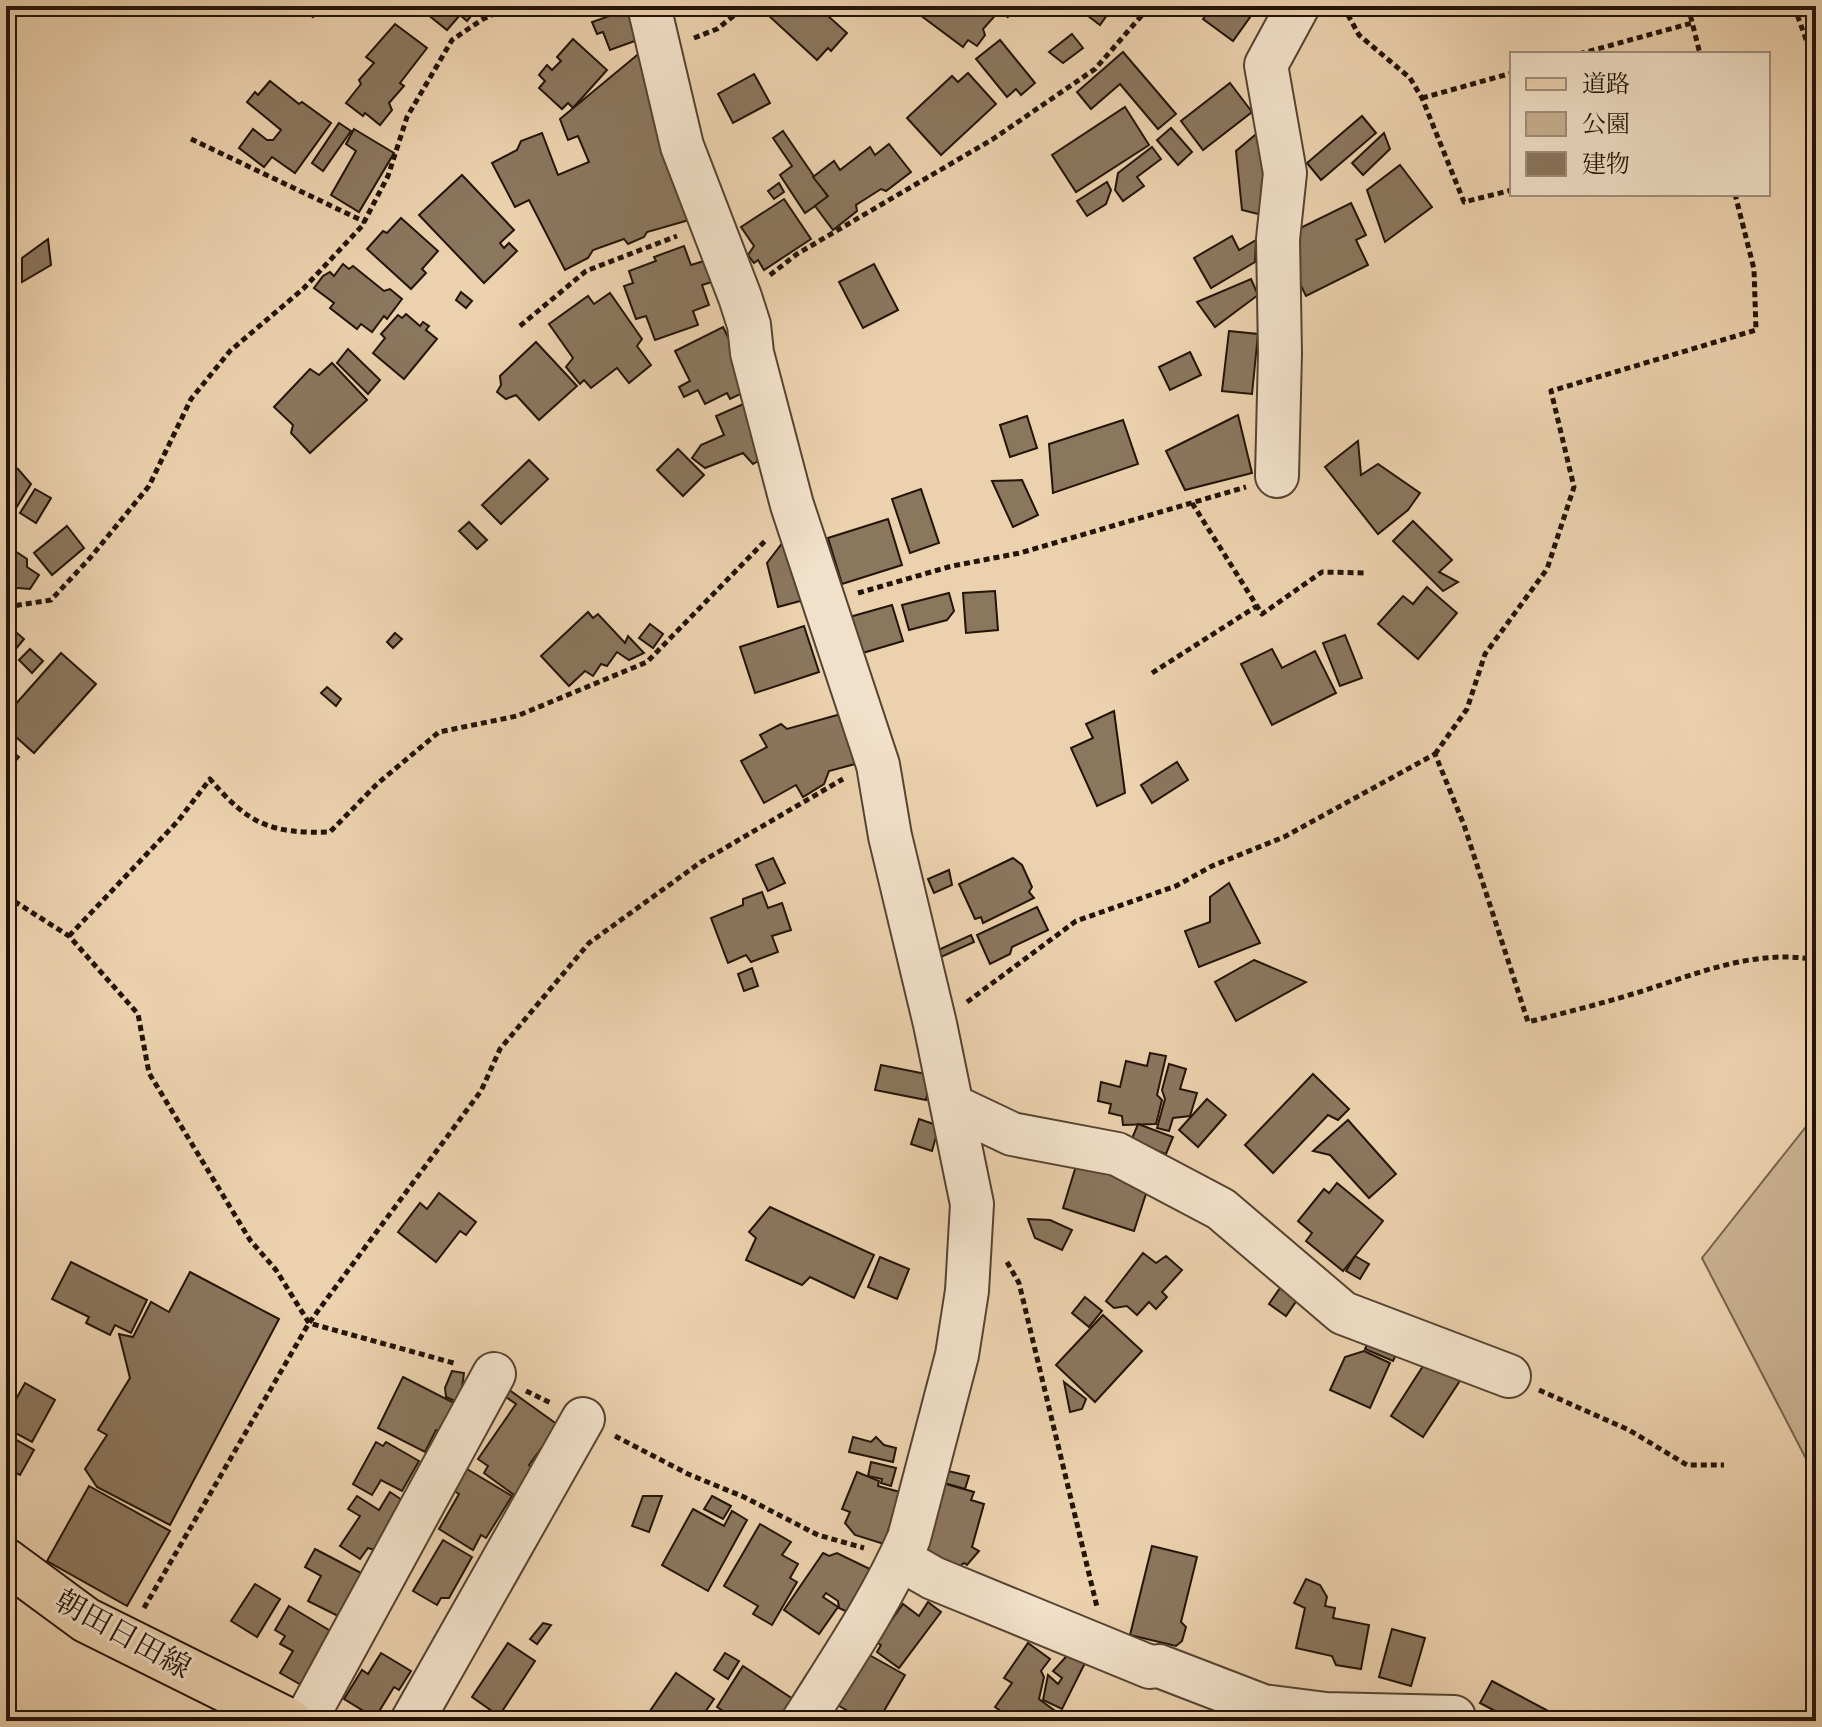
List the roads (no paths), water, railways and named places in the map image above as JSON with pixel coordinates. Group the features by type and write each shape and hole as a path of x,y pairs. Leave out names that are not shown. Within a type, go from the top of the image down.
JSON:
{"main road":[{"name":"朝田日田線","path":"6,1561 86,1620 289,1721"}],"street":[{"path":"649,6 682,146 749,325 752,353 792,505 878,765 890,836 935,1024 972,1204 967,1291 957,1355 909,1538 847,1651 803,1721"},
{"path":"1277,476 1280,353 1278,239 1285,173 1266,65 1298,6"},
{"path":"953,1106 1012,1134 1117,1154 1221,1209 1343,1313 1509,1376"},
{"path":"305,1721 494,1374"},
{"path":"412,1721 583,1419"},
{"path":"900,1559 933,1578 1097,1646 1263,1706 1326,1714 1454,1717"}]}
